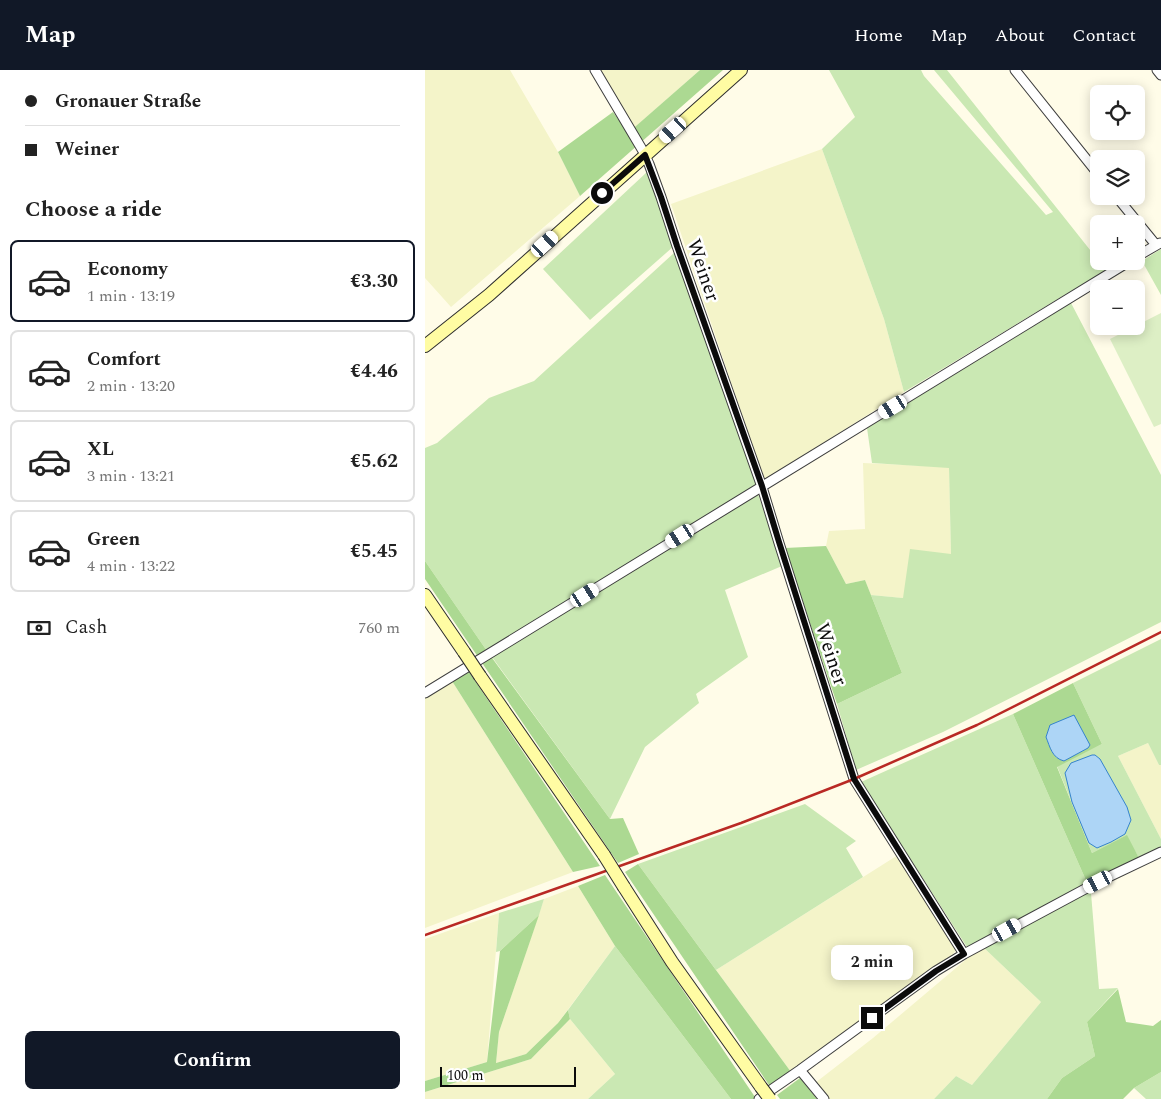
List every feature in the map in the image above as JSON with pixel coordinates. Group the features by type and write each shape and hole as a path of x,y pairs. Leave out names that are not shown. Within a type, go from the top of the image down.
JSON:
{"main road":[{"path":"425,346 489,295 741,70"},
{"path":"425,595 604,856 760,1093 769,1099"}],"street":[{"name":"Weiner","path":"595,70 645,155 661,197 762,486 854,779 964,954"},
{"path":"1015,70 1090,164"},
{"path":"1157,70 1161,75"},
{"path":"1124,205 1159,244 1145,252"},
{"path":"425,693 1115,270"},
{"path":"760,1093 768,1092 936,971 964,954 1089,887 1161,852"},
{"path":"800,1070 824,1099"}],"green space":[{"path":"425,70 510,70 558,152 580,196 451,307 425,278"},
{"path":"598,70 700,70 633,129"},
{"path":"700,70 723,70 580,196 558,152 613,112 628,133"},
{"path":"829,70 921,70 924,76 1046,215 1053,212 934,70 947,70 1090,250 1090,270 1106,270 904,392 884,319 822,149 855,117"},
{"path":"822,149 884,319 904,392 764,480 671,204"},
{"path":"647,172 674,246 590,320 543,269"},
{"path":"1161,249 1161,295 1145,266 1145,259"},
{"path":"675,252 758,484 487,651 425,561 425,448 437,443 489,398 534,381"},
{"path":"1071,303 1161,475 1161,622 943,732 856,770 837,704 902,673 871,595 903,598 910,549 951,554 949,468 872,463 867,428"},
{"path":"1161,313 1161,424 1154,427 1110,339 1118,335 1145,335 1145,321"},
{"path":"863,463 949,467 951,554 903,598 871,595 865,580 846,584 826,546 829,531 865,529"},
{"path":"758,494 782,566 725,590 748,657 696,694 699,703 645,747 610,819 492,657 607,584"},
{"path":"826,546 846,584 865,580 902,673 837,704 785,548"},
{"path":"425,561 487,651 610,819 623,818 639,854 618,863 425,579"},
{"path":"1161,639 1161,765 1159,765 1148,743 1118,756 1161,839 1161,847 1139,858 1126,836 1092,853 1057,766 1102,744 1073,683"},
{"path":"469,672 600,866 573,872 452,681"},
{"path":"452,681 573,872 425,928 425,697"},
{"path":"1073,683 1102,744 1057,767 1092,853 1127,835 1139,858 1088,885 1013,714"},
{"path":"1013,714 1088,885 967,947 861,782"},
{"path":"1148,743 1159,765 1161,765 1161,839 1118,756"},
{"path":"805,804 856,841 846,848 863,877 716,970 638,864"},
{"path":"898,855 956,950 949,959 791,1072 716,970"},
{"path":"638,864 791,1072 769,1085 625,872"},
{"path":"605,875 755,1097 753,1099 731,1099 615,946 578,886"},
{"path":"578,886 615,946 558,1023 526,1054 496,1063 499,1032 544,899"},
{"path":"1086,893 1091,893 1099,989 1118,988 1087,1022 1095,1056 1062,1078 1047,1099 934,1099 956,1076 972,1085 1041,1002 982,946"},
{"path":"544,899 539,915 500,951 496,952 499,913"},
{"path":"499,913 487,1062 425,1081 425,939"},
{"path":"539,915 499,1032 496,1063 526,1054 558,1023 568,1010 570,1019 531,1059 425,1092 425,1081 487,1062 500,951"},
{"path":"615,946 731,1099 588,1099 615,1074 570,1019 568,1010"},
{"path":"982,946 1041,1002 972,1085 956,1076 934,1099 828,1099 815,1083 873,1038"},
{"path":"1118,989 1126,1022 1153,1026 1161,1020 1161,1072 1134,1088 1123,1099 1047,1099 1062,1078 1095,1056 1087,1022"},
{"path":"570,1019 615,1074 588,1099 425,1099 425,1092 531,1059"},
{"path":"1161,1072 1161,1099 1146,1099 1134,1088"},
{"path":"800,1078 817,1099 780,1099 777,1095"}],"water":[{"path":"1074,715 1090,745 1088,748 1064,761 1060,760 1054,755 1046,737 1050,725"},
{"path":"1092,755 1100,759 1127,807 1131,820 1125,834 1097,848 1089,843 1072,802 1065,773 1071,763"}],"railway":[{"path":"425,935 741,823 854,779 977,725 1161,632"}],"route":[{"path":"602,193 645,155 762,486 854,779 964,954 936,971 872,1018"}]}
